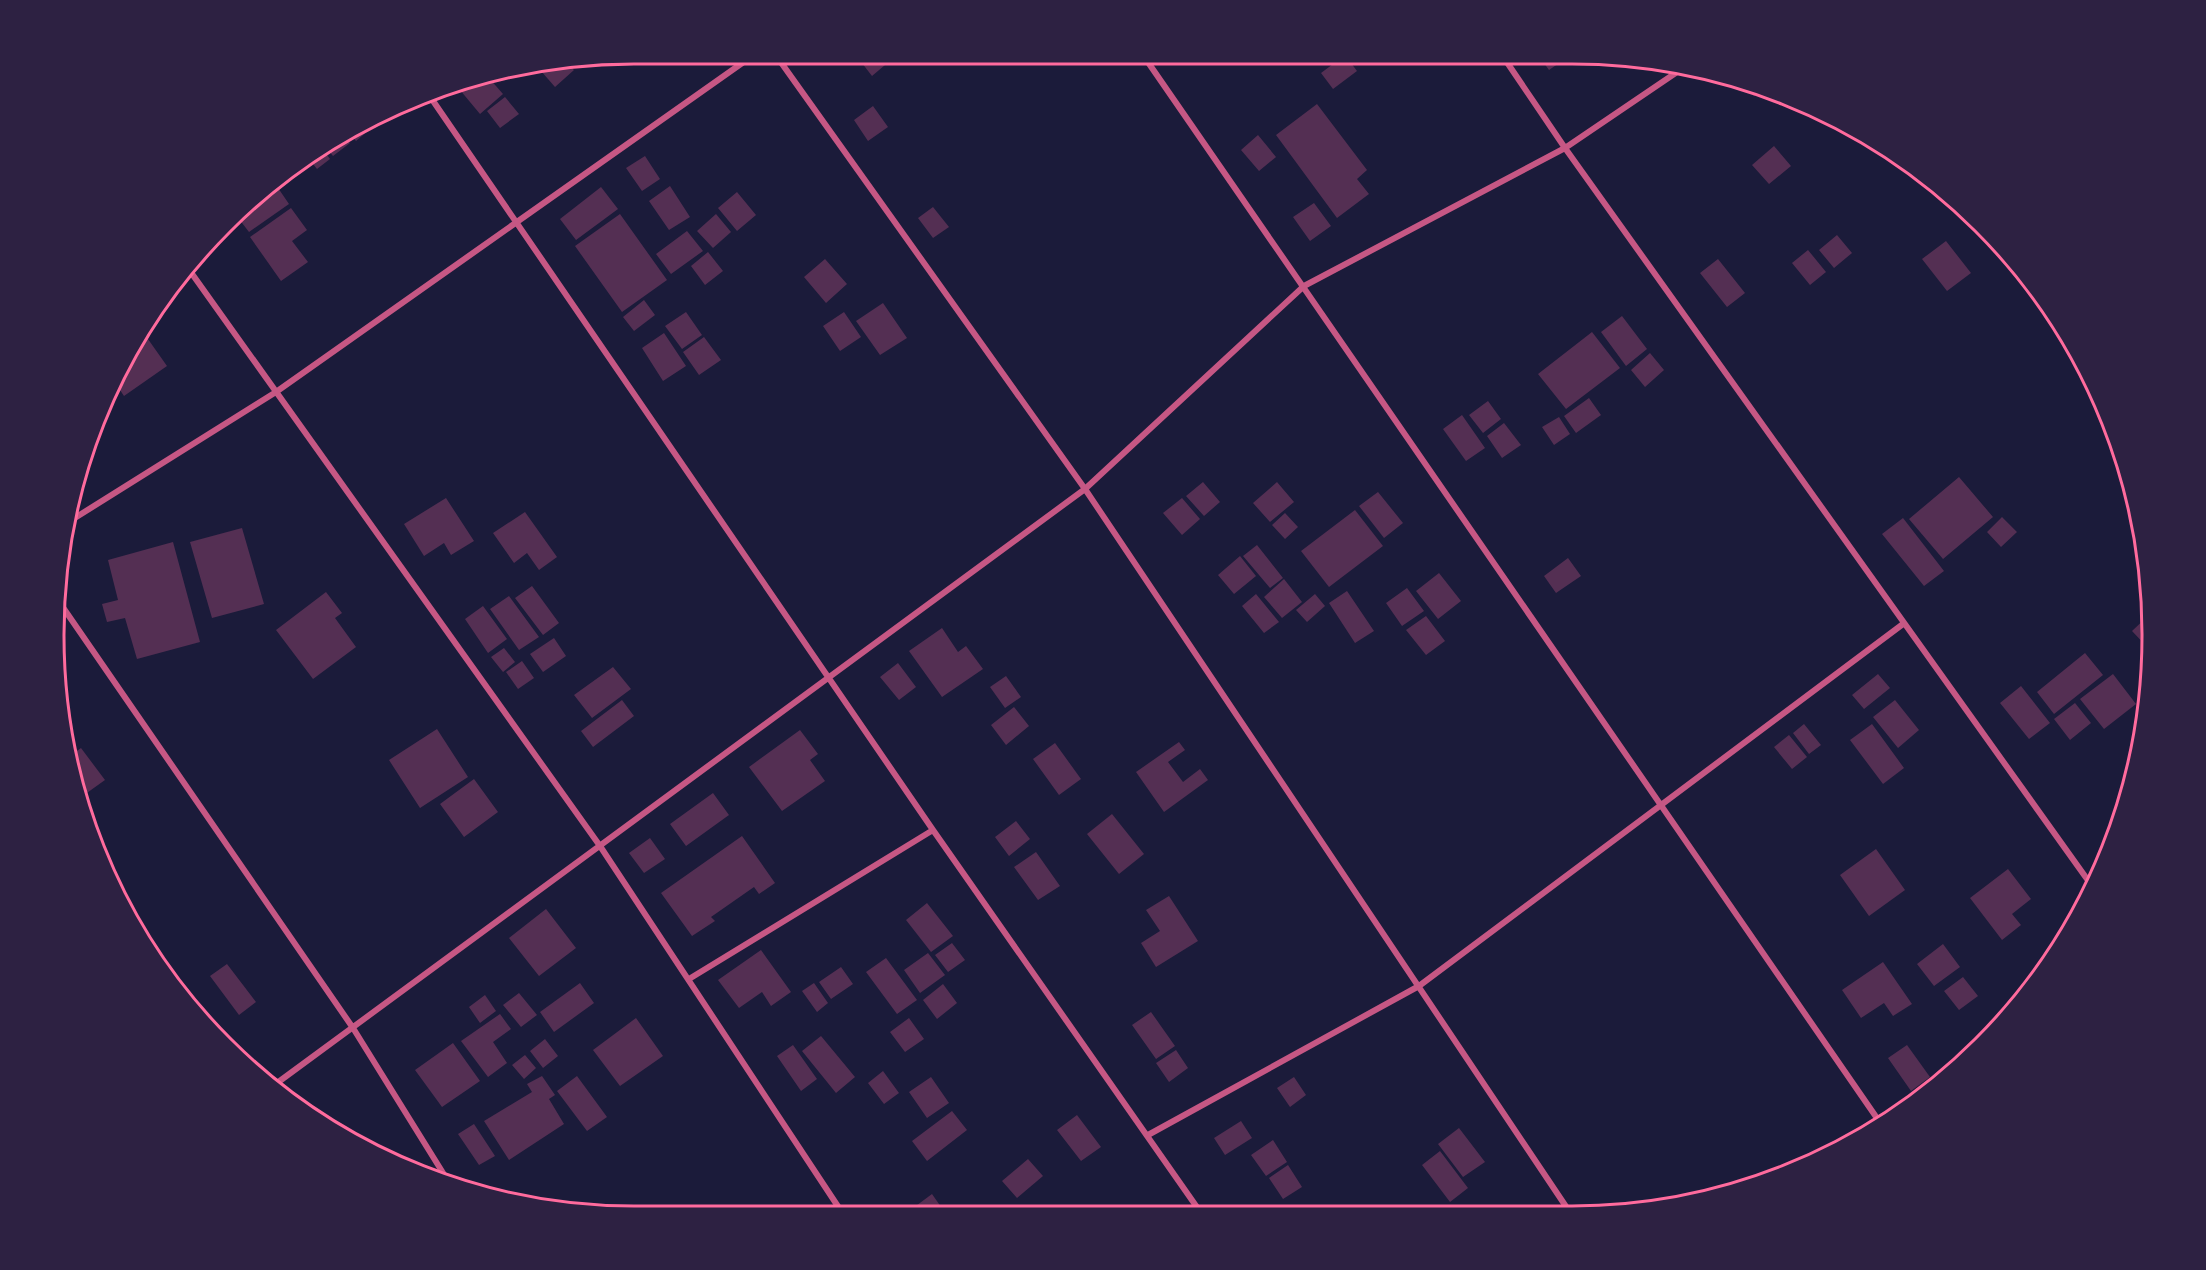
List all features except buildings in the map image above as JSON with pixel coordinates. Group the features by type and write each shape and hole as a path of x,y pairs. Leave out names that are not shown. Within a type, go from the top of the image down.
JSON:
{"street":[{"path":"77,517 276,392 741,64"},
{"path":"782,64 1085,489 1566,1206"},
{"path":"1149,64 1876,1117"},
{"path":"1508,64 1565,148 1903,624 2087,879"},
{"path":"280,1081 1085,489 1304,286 1565,148 1674,74"},
{"path":"434,102 933,830 1196,1206"},
{"path":"193,275 600,846 838,1206"},
{"path":"65,611 353,1028 442,1171"},
{"path":"1148,1135 1419,986 1903,624"},
{"path":"689,979 933,830"}]}
